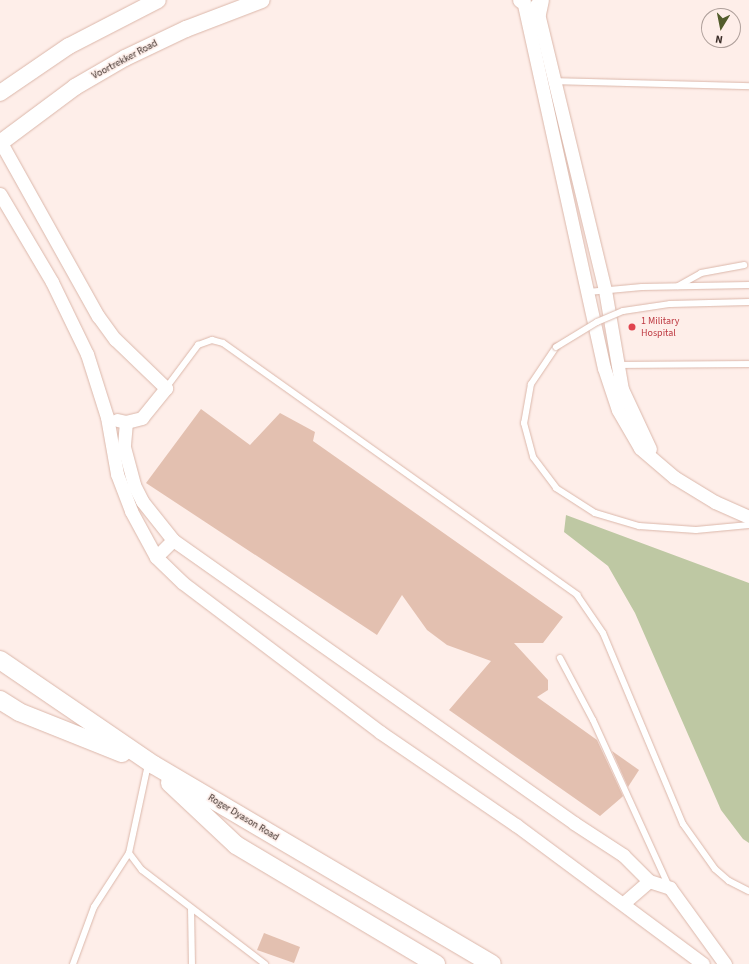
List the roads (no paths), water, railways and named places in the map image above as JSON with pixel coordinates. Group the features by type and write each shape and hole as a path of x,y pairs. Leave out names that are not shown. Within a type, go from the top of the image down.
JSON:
{"main road":[{"name":"Roger Dyason Road","path":"0,660 154,765 492,964"},
{"name":"Roger Dyason Road","path":"0,700 19,712 148,763 236,845 436,964"}],"street":[{"path":"0,93 69,46 158,0"},
{"name":"Voortrekker Road","path":"0,142 75,87 125,58 186,29 262,0"},
{"path":"530,3 554,81 605,290 617,365 628,403 658,463"},
{"path":"530,3 541,81 604,368 626,427 640,448 693,491 749,516"},
{"path":"0,142 98,316 115,340 166,388 148,413 126,422 108,417"},
{"path":"0,194 32,245 72,321 87,354 108,417 117,474 131,511 156,557 183,583 380,732 624,903 704,964"},
{"path":"126,422 124,447 130,474 142,501 173,540 574,823 619,851 649,881 670,888 726,964"},
{"path":"156,557 173,540"},
{"path":"624,903 649,881"}],"lane":[{"path":"541,81 749,86"},
{"path":"678,286 701,273 744,265"},
{"path":"588,292 678,286 749,285"},
{"path":"749,302 670,304 623,311 597,322 556,347 531,384 524,423 534,457 556,488 595,513 639,526 696,530 749,525"},
{"path":"166,388 198,345 212,340 223,343 577,595 604,633 683,824 715,869 729,882 749,891"},
{"path":"604,368 617,365 749,364"},
{"path":"560,658 593,720 670,888"},
{"path":"73,964 94,907 129,853 148,763"},
{"path":"129,853 142,870 266,964"},
{"path":"191,908 192,964"}],"place":[{"name":"1 Military Hospital","path":"632,327"}]}
